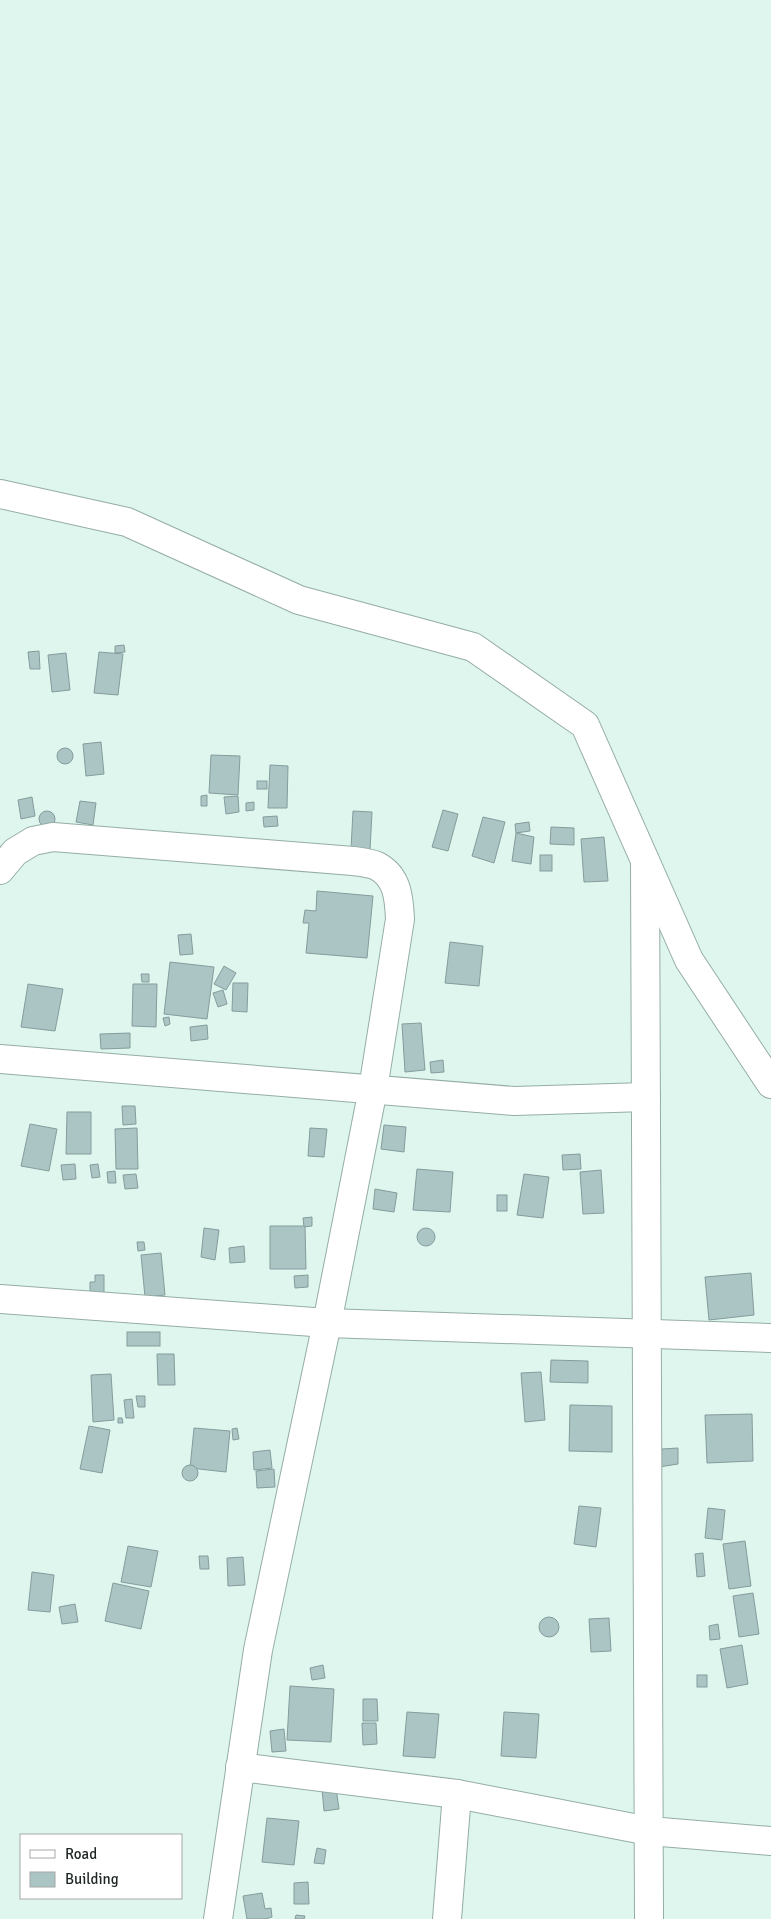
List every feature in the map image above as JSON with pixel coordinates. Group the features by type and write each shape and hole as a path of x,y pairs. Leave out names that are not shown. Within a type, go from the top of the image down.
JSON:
{"street":[{"path":"0,494 127,522 299,600 473,647 585,725 689,960 771,1084"},
{"path":"0,870 15,852 33,841 53,837 353,860 377,866 392,879 399,897 400,920 373,1088 327,1323 258,1650 218,1919"},
{"path":"645,860 649,1919"},
{"path":"0,1059 514,1101 646,1097"},
{"path":"0,1299 327,1323 771,1338"},
{"path":"240,1767 457,1794 649,1831 771,1841"},
{"path":"447,1919 457,1794"}],"building":[{"path":"124,645 125,652 115,653 115,646"},
{"path":"39,651 40,669 30,669 28,652"},
{"path":"99,652 123,654 118,695 94,693"},
{"path":"66,653 70,690 52,692 48,655"},
{"path":"101,742 104,774 86,776 83,744"},
{"path":"62,748 68,748 73,753 71,762 62,764 57,759 57,753"},
{"path":"211,755 240,756 238,795 209,793"},
{"path":"270,765 288,766 287,808 268,808"},
{"path":"257,781 267,781 267,789 257,789"},
{"path":"207,795 207,806 201,806 201,796"},
{"path":"238,796 239,812 226,814 224,797"},
{"path":"32,797 35,816 21,819 18,800"},
{"path":"80,801 96,803 93,825 76,822"},
{"path":"254,802 254,810 246,811 246,803"},
{"path":"443,810 458,814 448,851 432,847"},
{"path":"47,811 53,813 55,819 53,825 47,827 41,825 39,819 41,813"},
{"path":"353,811 372,812 370,850 351,849"},
{"path":"277,816 278,826 264,827 263,817"},
{"path":"483,817 505,822 494,863 472,856"},
{"path":"529,822 530,831 516,833 515,824"},
{"path":"551,827 574,828 574,845 550,844"},
{"path":"516,833 534,837 531,864 512,861"},
{"path":"604,837 608,881 584,882 581,839"},
{"path":"540,855 552,855 552,871 540,871"},
{"path":"317,891 373,896 367,958 306,953 309,923 303,923 305,910 316,911"},
{"path":"191,934 193,954 180,955 178,935"},
{"path":"450,942 483,946 479,986 445,983"},
{"path":"170,962 214,967 207,1019 164,1014"},
{"path":"224,966 236,973 226,990 214,984"},
{"path":"141,974 149,974 149,982 142,982"},
{"path":"233,983 248,983 247,1012 232,1011"},
{"path":"28,984 63,989 55,1031 21,1027"},
{"path":"133,984 157,984 156,1027 132,1026"},
{"path":"223,990 227,1004 218,1007 213,993"},
{"path":"169,1017 170,1024 165,1026 163,1018"},
{"path":"421,1023 425,1070 405,1072 402,1024"},
{"path":"207,1025 208,1039 191,1041 190,1027"},
{"path":"130,1033 130,1048 101,1049 100,1034"},
{"path":"443,1060 444,1072 431,1073 430,1062"},
{"path":"122,1106 135,1106 136,1124 123,1125"},
{"path":"67,1112 91,1112 91,1154 66,1154"},
{"path":"30,1124 57,1129 49,1171 21,1166"},
{"path":"384,1125 406,1127 404,1152 381,1149"},
{"path":"137,1128 138,1169 116,1169 115,1129"},
{"path":"310,1128 327,1129 324,1157 308,1156"},
{"path":"580,1154 581,1169 563,1170 562,1155"},
{"path":"75,1164 76,1179 63,1180 61,1165"},
{"path":"98,1164 100,1177 92,1178 90,1165"},
{"path":"417,1169 453,1172 450,1212 413,1210"},
{"path":"601,1170 604,1213 583,1214 580,1172"},
{"path":"115,1171 116,1183 108,1183 107,1172"},
{"path":"136,1174 138,1188 125,1189 123,1175"},
{"path":"524,1174 549,1177 543,1218 517,1215"},
{"path":"375,1189 397,1193 394,1212 373,1209"},
{"path":"497,1195 507,1195 507,1211 497,1211"},
{"path":"312,1217 312,1226 304,1227 303,1218"},
{"path":"270,1226 305,1226 306,1269 270,1269"},
{"path":"204,1228 219,1230 215,1260 201,1257"},
{"path":"426,1228 432,1231 435,1237 432,1243 426,1246 420,1243 417,1237 420,1231"},
{"path":"137,1242 144,1242 145,1250 138,1251"},
{"path":"244,1246 245,1262 230,1263 229,1248"},
{"path":"161,1253 165,1295 145,1297 141,1255"},
{"path":"751,1273 754,1315 709,1320 705,1277"},
{"path":"95,1275 104,1275 104,1293 90,1293 90,1282 95,1282"},
{"path":"308,1275 308,1287 295,1288 294,1276"},
{"path":"127,1332 160,1332 160,1346 127,1346"},
{"path":"157,1354 174,1354 175,1385 158,1385"},
{"path":"551,1360 588,1361 588,1383 550,1382"},
{"path":"541,1372 545,1420 525,1422 521,1373"},
{"path":"111,1374 114,1420 93,1422 91,1375"},
{"path":"136,1396 145,1396 145,1407 138,1407"},
{"path":"132,1399 134,1418 126,1418 124,1400"},
{"path":"570,1405 612,1406 612,1452 569,1451"},
{"path":"752,1414 753,1461 707,1463 705,1415"},
{"path":"118,1418 122,1418 123,1423 118,1423"},
{"path":"89,1426 110,1430 102,1473 80,1469"},
{"path":"194,1428 230,1431 226,1472 190,1468"},
{"path":"237,1428 239,1439 233,1440 232,1429"},
{"path":"678,1448 678,1464 659,1467 662,1449"},
{"path":"270,1450 272,1468 254,1470 253,1452"},
{"path":"190,1465 196,1467 198,1473 196,1479 190,1481 184,1479 182,1473 184,1467"},
{"path":"274,1469 275,1487 257,1488 256,1471"},
{"path":"579,1506 601,1508 596,1547 574,1544"},
{"path":"708,1508 725,1510 722,1540 705,1538"},
{"path":"745,1541 751,1586 729,1589 723,1544"},
{"path":"128,1546 158,1551 151,1587 121,1582"},
{"path":"703,1553 705,1576 697,1577 695,1554"},
{"path":"199,1556 208,1556 209,1569 200,1569"},
{"path":"243,1557 245,1585 228,1586 227,1558"},
{"path":"32,1572 54,1575 50,1612 28,1610"},
{"path":"113,1583 149,1591 141,1629 105,1621"},
{"path":"753,1593 759,1634 739,1637 733,1596"},
{"path":"75,1604 78,1622 62,1624 59,1607"},
{"path":"549,1617 556,1620 559,1627 556,1634 549,1637 542,1634 539,1627 542,1620"},
{"path":"609,1618 611,1651 591,1652 589,1619"},
{"path":"718,1624 720,1639 710,1640 709,1626"},
{"path":"742,1645 748,1684 727,1688 720,1649"},
{"path":"323,1665 325,1678 312,1680 310,1668"},
{"path":"697,1675 707,1675 707,1687 697,1687"},
{"path":"290,1686 334,1689 331,1742 287,1740"},
{"path":"363,1699 377,1699 378,1721 363,1721"},
{"path":"407,1712 439,1714 435,1758 403,1756"},
{"path":"504,1712 539,1714 536,1758 501,1756"},
{"path":"362,1723 376,1723 377,1744 363,1745"},
{"path":"284,1729 286,1751 272,1752 270,1731"},
{"path":"336,1788 339,1809 324,1811 322,1789"},
{"path":"267,1818 299,1821 294,1865 262,1862"},
{"path":"317,1848 326,1850 324,1864 314,1863"},
{"path":"308,1882 309,1904 294,1904 294,1883"},
{"path":"262,1893 265,1909 271,1908 272,1917 247,1919 243,1896"},
{"path":"296,1915 305,1916 304,1919 295,1919"}]}
